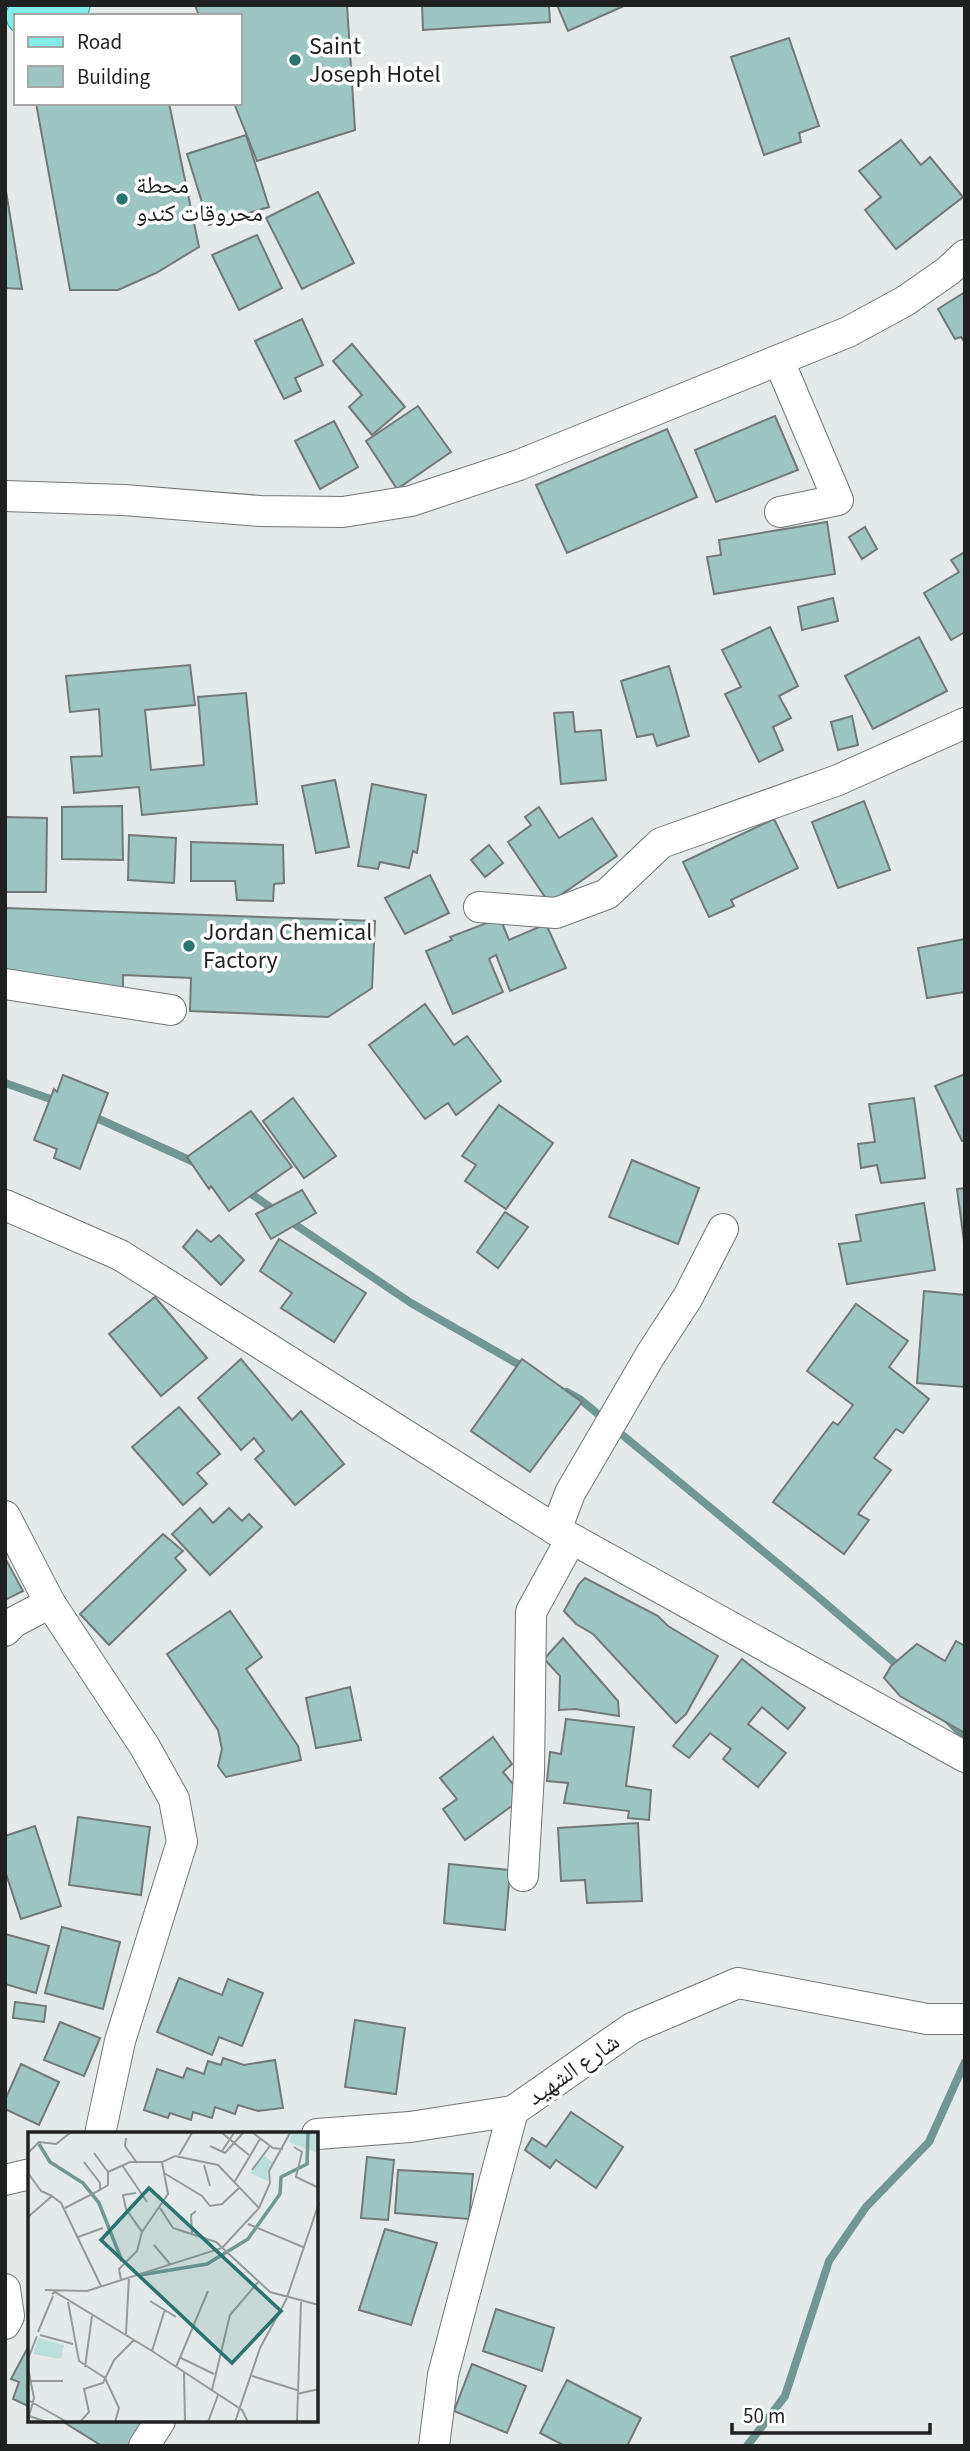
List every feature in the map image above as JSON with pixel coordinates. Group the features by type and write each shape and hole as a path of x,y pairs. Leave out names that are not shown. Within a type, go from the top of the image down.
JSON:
{"main road":[{"path":"33,14 71,5"}],"street":[{"path":"5,496 343,512 411,501 519,466 664,408 722,381 848,332 905,301 948,271 965,254"},
{"path":"779,361 838,500 780,512"},
{"path":"479,907 556,913 607,894 661,843 838,780 965,723"},
{"path":"5,984 171,1010"},
{"path":"5,1205 120,1255 563,1535 965,1757"},
{"path":"523,1876 531,1612 563,1535 570,1493 651,1354 688,1297 723,1229"},
{"path":"5,1516 50,1603 151,1758 174,1799 182,1842 120,2040 100,2132"},
{"path":"5,1631 14,1622 50,1603"},
{"name":"شارع الشهيد","path":"434,2446 443,2375 513,2111 632,2028 738,1983 927,2018 965,2019"},
{"path":"318,2134 410,2127 513,2111"},
{"path":"5,2180 28,2175"},
{"path":"5,2289 9,2316 5,2324"},
{"path":"144,2446 159,2423"}],"building":[{"name":"Saint Joseph Hotel","path":"195,5 347,5 355,130 257,161 235,105 242,105 242,14 198,14"},
{"path":"422,5 552,5 549,6 550,22 423,30"},
{"path":"557,5 626,5 568,31"},
{"path":"789,38 819,126 799,133 801,142 764,155 731,57"},
{"name":"محطة محروقات كندو","path":"36,105 169,105 199,247 156,273 118,290 70,290"},
{"path":"246,135 269,207 209,225 187,154"},
{"path":"901,140 921,165 930,157 963,197 896,249 865,210 881,197 859,171"},
{"path":"5,185 22,289 5,288"},
{"path":"318,192 354,263 302,289 266,218"},
{"path":"257,235 282,288 239,310 212,255"},
{"path":"965,292 965,343 961,337 955,339 938,309"},
{"path":"302,319 323,365 295,378 301,391 284,399 255,341"},
{"path":"352,344 405,407 372,435 349,407 362,395 333,361"},
{"path":"418,406 451,452 397,489 366,441"},
{"path":"775,416 798,470 716,502 695,450"},
{"path":"334,421 358,467 320,489 295,441"},
{"path":"667,429 697,497 567,553 536,485"},
{"path":"827,522 835,574 714,594 707,557 721,555 719,540"},
{"path":"865,527 877,549 862,559 849,537"},
{"path":"965,552 965,632 951,640 924,593 959,572 951,560"},
{"path":"833,598 838,621 802,630 798,607"},
{"path":"770,627 798,686 779,696 791,718 773,727 783,750 759,762 725,694 741,687 722,650"},
{"path":"919,637 947,691 873,729 845,676"},
{"path":"190,665 195,705 145,710 151,770 204,765 198,697 246,693 257,804 142,815 139,787 74,793 71,757 102,756 99,709 70,712 66,676"},
{"path":"669,666 689,736 657,746 653,734 637,737 621,681"},
{"path":"573,712 575,732 601,730 606,780 561,784 554,713"},
{"path":"852,716 858,745 838,750 831,722"},
{"path":"335,780 349,847 316,853 302,786"},
{"path":"372,784 426,795 417,853 413,851 409,868 380,862 378,869 358,866"},
{"path":"864,801 890,870 838,888 812,822"},
{"path":"122,806 123,860 62,859 62,807"},
{"path":"539,807 559,838 592,818 617,856 549,903 508,842 531,825 525,817"},
{"path":"5,817 47,818 46,892 5,892"},
{"path":"774,819 798,868 731,900 734,906 709,917 683,862"},
{"path":"129,835 176,838 174,883 128,880"},
{"path":"191,842 283,845 284,883 274,884 273,901 237,900 235,881 191,881"},
{"path":"489,845 503,863 485,877 471,860"},
{"path":"430,875 449,913 405,934 385,898"},
{"name":"Jordan Chemical Factory","path":"5,908 375,921 372,988 328,1017 190,1011 191,978 123,975 123,988 5,972"},
{"path":"500,918 509,940 546,924 566,968 510,991 496,955 489,959 503,992 453,1014 426,951 452,940 450,937"},
{"path":"965,939 965,992 927,998 918,948"},
{"path":"425,1004 454,1045 467,1036 501,1081 456,1115 448,1103 425,1119 369,1045"},
{"path":"965,1074 965,1140 962,1141 935,1086"},
{"path":"63,1075 108,1093 80,1169 54,1158 57,1149 34,1140 54,1089 57,1092"},
{"path":"293,1098 336,1156 304,1178 263,1121"},
{"path":"914,1098 925,1178 881,1183 877,1165 861,1168 858,1144 875,1142 869,1104"},
{"path":"499,1105 553,1143 506,1209 465,1181 476,1165 462,1156"},
{"path":"251,1111 292,1167 229,1211 211,1186 209,1189 187,1157"},
{"path":"632,1160 699,1188 678,1244 609,1217"},
{"path":"965,1188 965,1249 957,1189"},
{"path":"302,1190 316,1213 271,1239 256,1214"},
{"path":"924,1203 935,1270 847,1284 839,1244 861,1241 856,1215"},
{"path":"505,1212 528,1227 498,1268 477,1252"},
{"path":"197,1230 211,1242 219,1235 244,1260 221,1285 183,1247"},
{"path":"279,1239 366,1293 334,1342 281,1308 292,1293 260,1271"},
{"path":"924,1291 965,1295 965,1387 917,1383"},
{"path":"155,1297 207,1358 161,1396 109,1334"},
{"path":"856,1304 908,1341 889,1367 929,1399 903,1433 896,1429 874,1458 891,1470 858,1514 869,1520 844,1554 773,1502 833,1422 838,1425 853,1405 807,1371"},
{"path":"241,1359 292,1420 301,1411 344,1464 295,1505 255,1459 264,1451 254,1438 241,1450 198,1398"},
{"path":"522,1359 582,1402 530,1472 471,1431"},
{"path":"179,1407 220,1454 197,1473 207,1484 183,1505 132,1447"},
{"path":"200,1508 213,1523 229,1508 242,1521 249,1514 262,1527 210,1575 172,1534"},
{"path":"163,1534 183,1551 175,1558 186,1570 109,1645 80,1614"},
{"path":"5,1558 23,1591 5,1600"},
{"path":"585,1578 658,1616 668,1626 718,1656 686,1714 676,1723 593,1634 576,1624 564,1611"},
{"path":"230,1611 262,1657 246,1669 298,1746 301,1760 226,1777 218,1766 222,1749 218,1730 167,1654"},
{"path":"563,1638 618,1701 619,1716 575,1709 559,1710 560,1676 544,1659"},
{"path":"956,1641 965,1646 965,1733 900,1696 884,1678 891,1666 917,1644 945,1661"},
{"path":"742,1659 805,1708 788,1729 762,1707 748,1724 786,1753 758,1787 723,1759 731,1749 710,1733 689,1758 673,1746"},
{"path":"350,1687 361,1740 316,1748 306,1698"},
{"path":"566,1719 634,1727 626,1786 651,1790 649,1820 628,1818 629,1811 564,1803 568,1783 547,1781 550,1752 561,1754"},
{"path":"493,1737 512,1764 503,1772 524,1797 465,1840 443,1809 457,1799 440,1778"},
{"path":"78,1817 150,1827 141,1895 69,1885"},
{"path":"638,1823 642,1901 587,1903 585,1880 561,1881 558,1828"},
{"path":"35,1826 61,1906 21,1919 5,1871 5,1836"},
{"path":"449,1864 510,1870 505,1930 444,1923"},
{"path":"62,1927 120,1942 103,2009 45,1993"},
{"path":"5,1934 49,1946 36,1993 5,1984"},
{"path":"179,1978 222,1995 228,1979 263,1993 242,2046 219,2037 212,2055 157,2032"},
{"path":"15,2002 46,2006 44,2022 13,2018"},
{"path":"355,2020 405,2028 396,2094 345,2087"},
{"path":"60,2022 100,2038 84,2076 44,2060"},
{"path":"223,2058 244,2065 275,2060 283,2108 258,2111 238,2105 235,2114 215,2107 212,2118 193,2112 191,2120 170,2113 168,2118 144,2110 157,2069 183,2078 187,2068 204,2074 208,2061 221,2065"},
{"path":"21,2064 59,2082 39,2125 5,2109 5,2100"},
{"path":"571,2112 623,2147 596,2188 556,2160 550,2168 525,2150 532,2138 546,2147"},
{"path":"367,2157 394,2160 388,2220 361,2218"},
{"path":"398,2170 473,2174 469,2219 395,2213"},
{"path":"385,2229 437,2243 411,2325 359,2310"},
{"path":"496,2309 554,2328 542,2371 483,2351"},
{"path":"28,2347 28,2406 13,2399 19,2382 11,2379"},
{"path":"472,2364 526,2386 507,2433 454,2411"},
{"path":"567,2380 641,2418 627,2446 565,2446 540,2433"},
{"path":"65,2423 145,2423 131,2446 102,2446"}],"waterway":[{"path":"5,1083 59,1102"},
{"path":"90,1115 196,1163"},
{"path":"244,1189 277,1212"},
{"path":"287,1219 411,1303 525,1368"},
{"path":"567,1392 604,1419"},
{"path":"614,1428 902,1669"},
{"path":"948,1720 965,1738"},
{"path":"747,2446 785,2396 829,2261 866,2207 929,2142 965,2062"}],"place":[{"name":"Saint Joseph Hotel","path":"295,60"},
{"name":"محطة محروقات كندو","path":"122,199"},
{"name":"Jordan Chemical Factory","path":"189,946"}]}
